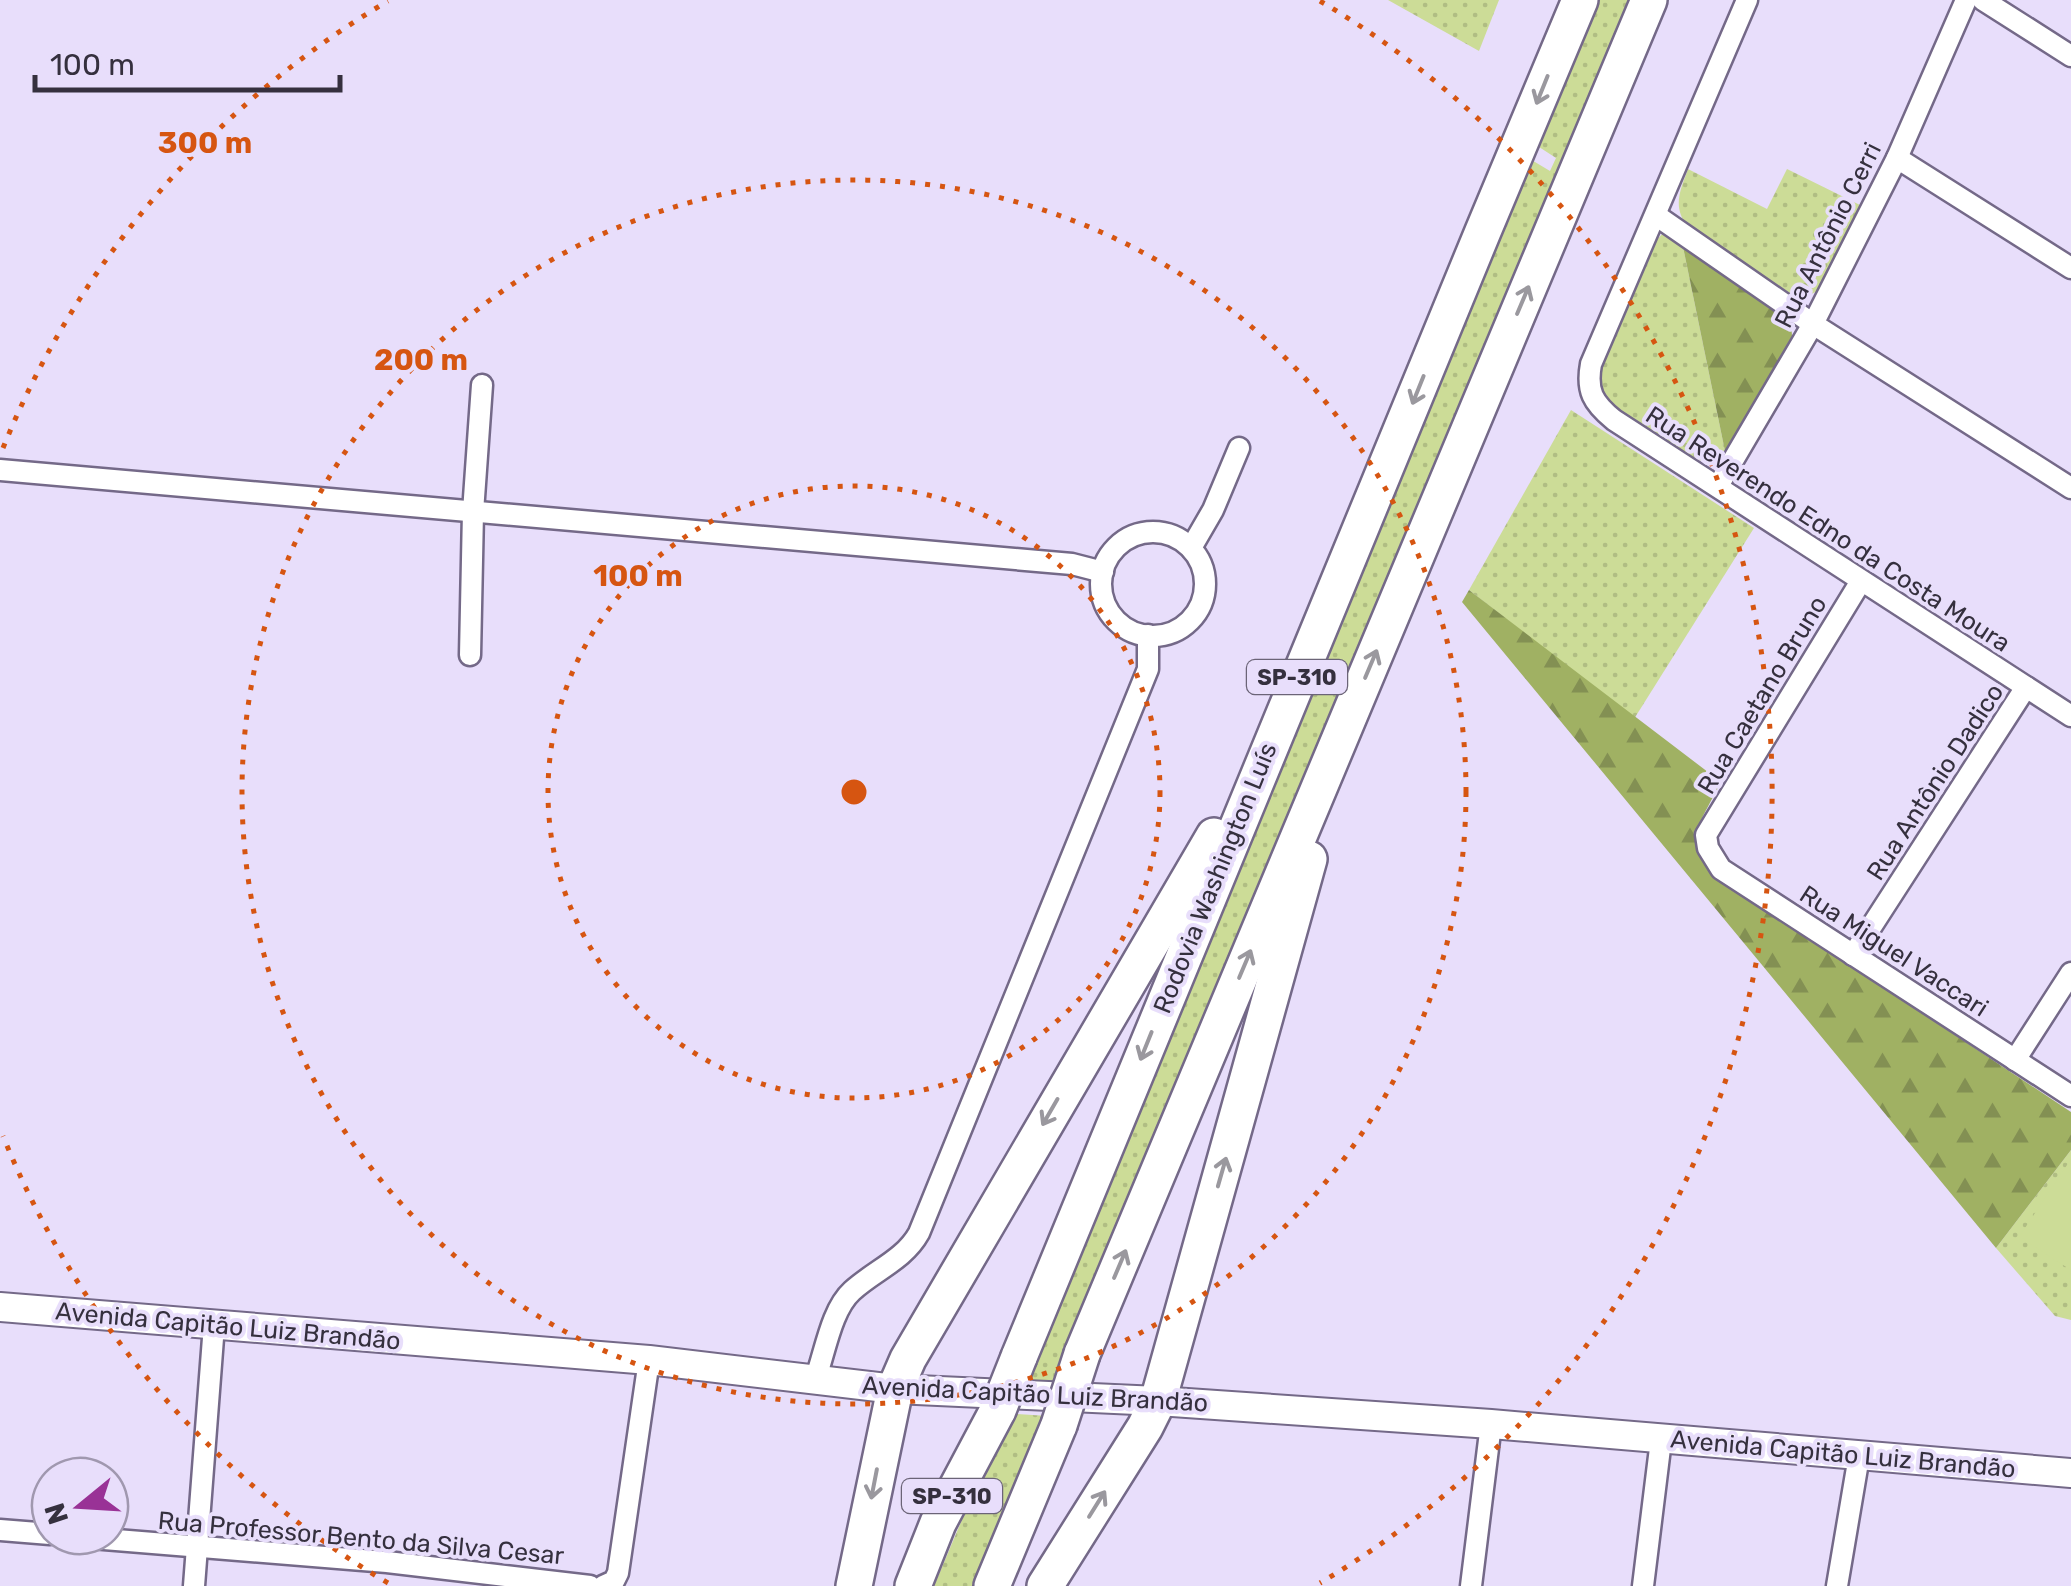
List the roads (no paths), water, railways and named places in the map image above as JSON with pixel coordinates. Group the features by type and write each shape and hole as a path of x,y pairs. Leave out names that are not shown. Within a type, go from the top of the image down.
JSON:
{"highway":[{"name":"Rodovia Washington Luís","path":"913,1586 938,1523 998,1410 1262,759 1350,557 1580,0"},
{"name":"SP-310","path":"992,1586 1059,1425 1082,1354 1649,0"},
{"path":"1045,1586 1158,1400 1344,728"},
{"path":"854,1586 896,1389 908,1358 1182,888 1262,759"}],"main road":[{"name":"Avenida Capitão Luiz Brandão","path":"0,1307 649,1360 896,1389 1158,1400 2071,1472"}],"street":[{"path":"1747,0 1657,216 1813,324 2071,488"},
{"name":"Rua Antônio Cerri","path":"1718,486 1813,324 1897,158 1966,0"},
{"path":"1982,0 2071,56"},
{"path":"1897,158 2071,268"},
{"name":"Rua Reverendo Edno da Costa Moura","path":"1657,216 1591,364 1589,392 1598,407 2071,716"},
{"path":"470,655 472,512 482,385"},
{"path":"1191,548 1213,510 1239,448"},
{"path":"0,470 1072,564 1103,572"},
{"path":"1146,532 1171,534 1191,548 1199,558 1205,582 1200,607 1193,618 1173,632 1148,635 1115,619 1103,597 1103,572 1114,550 1134,535 1146,532"},
{"name":"Rua Caetano Bruno","path":"1706,835 1861,581"},
{"path":"816,1380 839,1308 850,1293 910,1250 919,1233 1148,669 1148,635"},
{"name":"Rua Antônio Dadico","path":"1854,955 2026,687"},
{"name":"Rua Miguel Vaccari","path":"1706,835 1708,848 1722,869 2071,1096"},
{"path":"2015,1060 2071,973"},
{"path":"194,1586 214,1325"},
{"path":"602,1586 614,1581 618,1573 649,1360"},
{"path":"1471,1586 1491,1424"},
{"path":"1642,1586 1661,1440"},
{"path":"1838,1586 1859,1456"},
{"path":"0,1530 30,1532"},
{"name":"Rua Professor Bento da Silva Cesar","path":"130,1541 387,1562 590,1586"}]}
